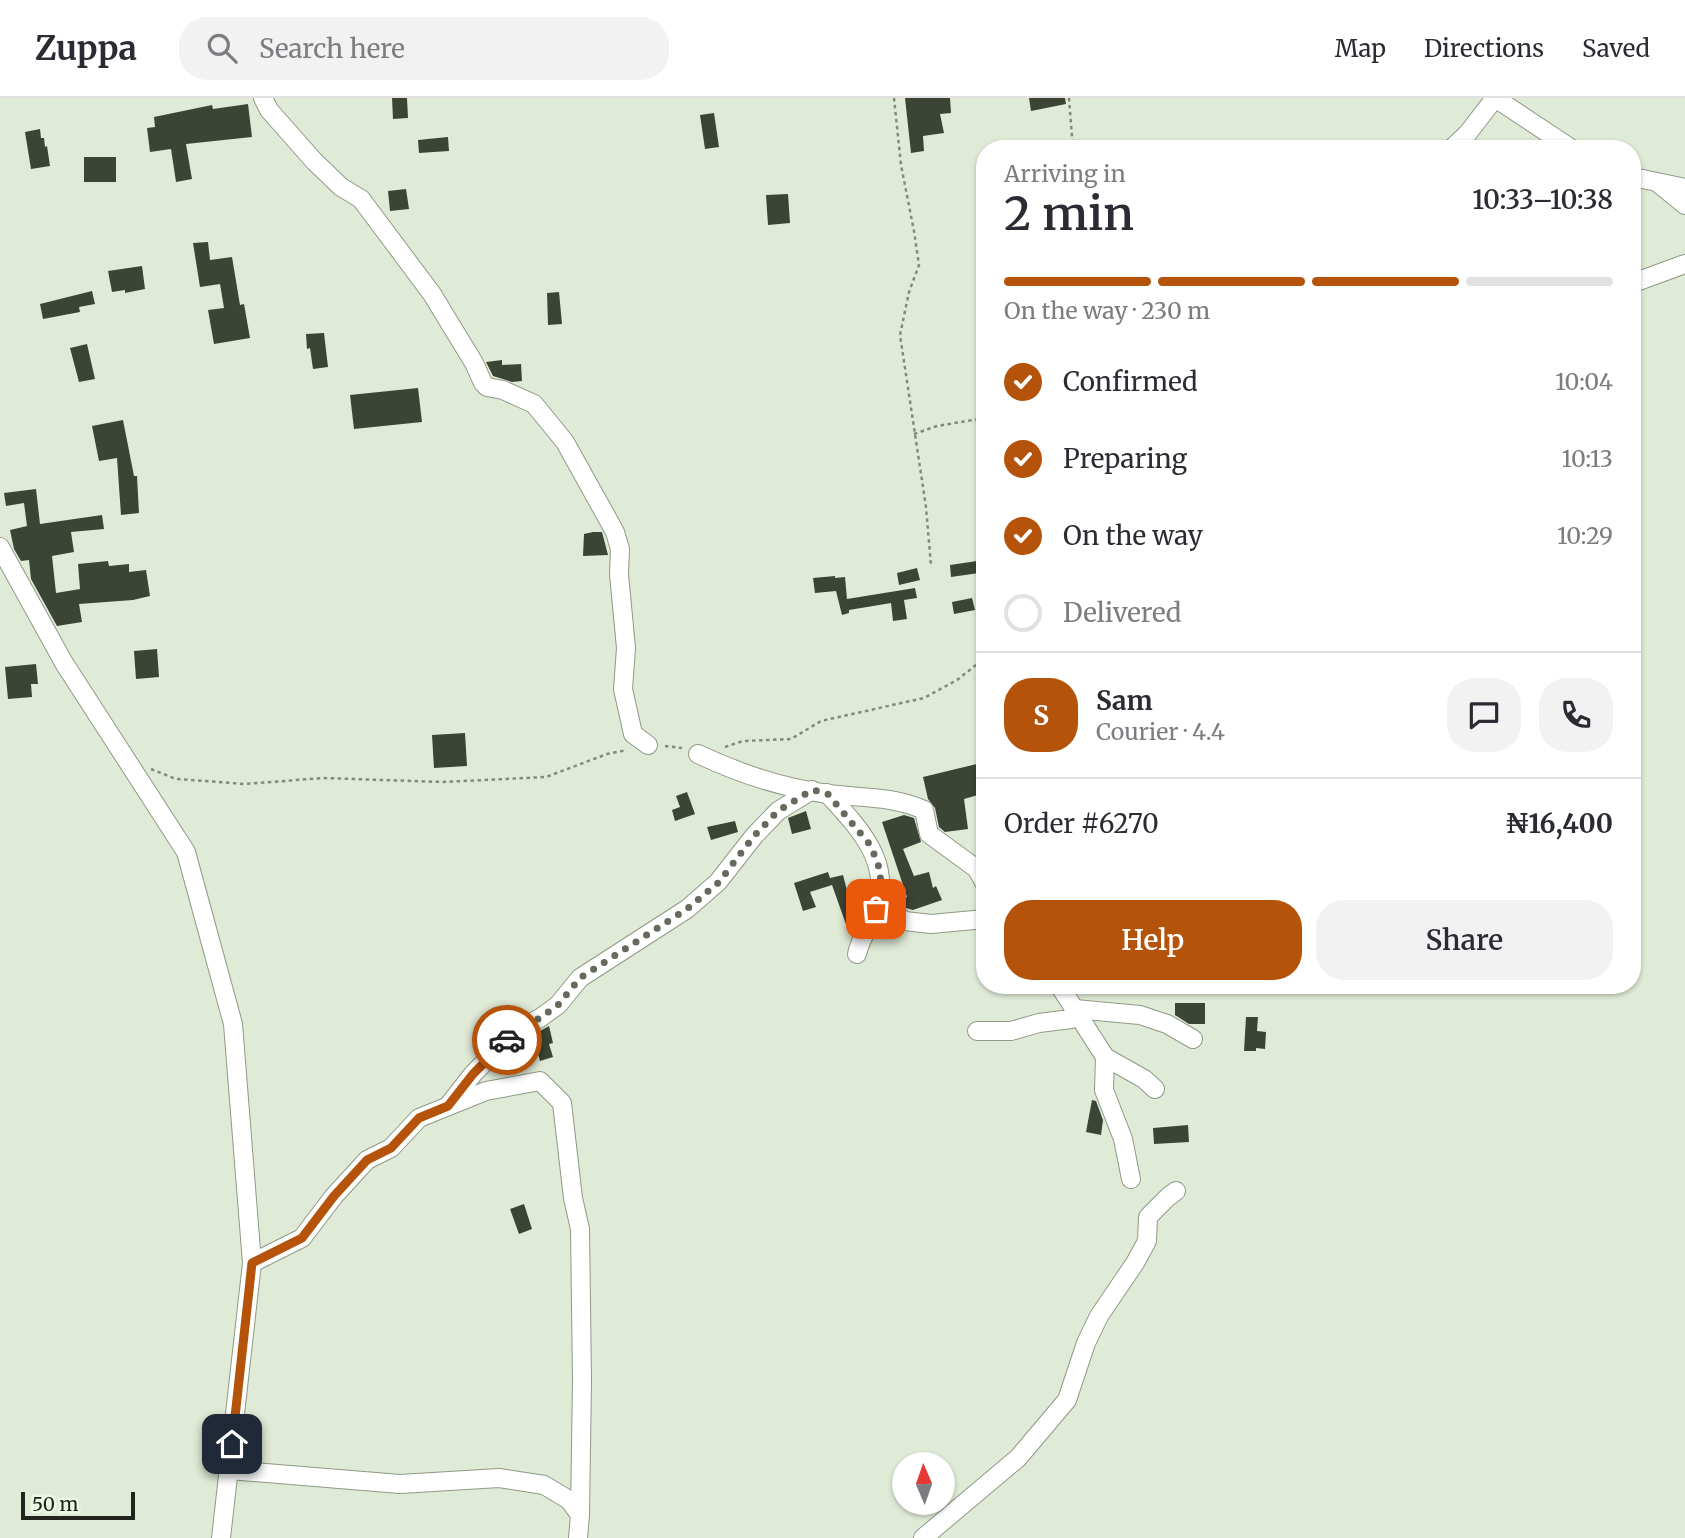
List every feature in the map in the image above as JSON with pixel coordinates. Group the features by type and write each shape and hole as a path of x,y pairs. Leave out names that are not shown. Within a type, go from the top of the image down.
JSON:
{"street":[{"path":"263,98 269,110 314,161 341,187 361,199 432,294 474,363 483,383 487,387 503,390 534,404 565,442 615,533 620,549 619,574 626,648 623,689 632,734 648,745"},
{"path":"1461,140 1495,98 1558,140"},
{"path":"1641,178 1685,188"},
{"path":"1655,181 1685,205"},
{"path":"1641,280 1685,264"},
{"path":"0,547 64,663 186,852 233,1024 252,1263 221,1538"},
{"path":"698,754 734,771 819,792 906,802 924,810 929,834 976,868"},
{"path":"448,1106 473,1074 514,1032 558,1005 580,978 687,909 719,882 754,836 778,811 819,792"},
{"path":"819,792 871,846 880,870 881,889 878,902 861,939 858,954"},
{"path":"878,902 905,921 930,924 976,920"},
{"path":"1065,994 1105,1057 1144,1079 1155,1089"},
{"path":"977,1031 1011,1031 1039,1023 1071,1019 1075,1009"},
{"path":"1075,1009 1140,1015 1167,1024 1193,1039"},
{"path":"1105,1057 1104,1090 1123,1139 1131,1179"},
{"path":"252,1263 302,1238 334,1196 367,1160 391,1148 419,1118 486,1091 540,1081 562,1103 582,1252 578,1538"},
{"path":"923,1538 1018,1458 1067,1400 1086,1343 1099,1316 1147,1241 1148,1217 1176,1191"},
{"path":"229,1471 400,1484 499,1478 544,1485 569,1500 580,1515"}],"path":[{"path":"894,98 901,165 919,265 909,292 900,335 926,507 931,566"},
{"path":"1069,98 1073,140"},
{"path":"914,434 937,426 976,420"},
{"path":"151,768 176,779 245,784 323,778 443,782 546,777 607,754 648,745 690,748 698,754 743,741 791,739 821,721 924,698 957,680 976,665"}],"building":[{"path":"392,98 407,98 408,118 393,119"},
{"path":"905,98 950,98 951,113 940,114 944,133 923,136 924,151 911,153"},
{"path":"1029,98 1065,98 1066,104 1031,111"},
{"path":"248,104 252,137 186,144 192,179 176,182 171,149 150,152 147,128 155,127 154,117 212,105 213,109"},
{"path":"714,113 719,147 705,149 700,115"},
{"path":"40,129 41,138 44,138 45,147 47,146 50,166 31,169 25,132"},
{"path":"448,137 449,151 419,153 418,140"},
{"path":"84,157 116,157 116,182 84,182"},
{"path":"406,189 409,209 390,211 388,191"},
{"path":"788,194 790,223 768,225 766,195"},
{"path":"208,242 210,260 232,257 240,305 244,304 250,338 214,344 208,310 224,308 220,284 200,287 193,243"},
{"path":"142,266 145,289 125,293 125,290 112,292 108,271"},
{"path":"92,291 95,304 79,307 80,312 43,319 40,304"},
{"path":"559,292 562,324 548,325 547,293"},
{"path":"324,333 328,367 313,369 306,334"},
{"path":"87,344 95,379 79,382 70,348"},
{"path":"502,360 502,365 521,364 522,381 512,382 493,376 486,362"},
{"path":"418,388 422,422 354,429 350,395"},
{"path":"123,420 134,476 137,476 139,513 121,515 117,458 99,461 92,426"},
{"path":"36,489 40,524 102,515 104,529 71,532 74,552 52,556 56,593 80,589 78,564 108,561 109,566 129,564 129,572 146,570 150,596 79,604 82,622 57,626 31,579 29,560 21,561 14,549 10,530 27,526 24,503 6,506 4,493"},
{"path":"602,532 608,555 583,556 584,534"},
{"path":"976,561 976,573 951,577 950,565"},
{"path":"917,568 920,580 899,585 897,573"},
{"path":"845,577 847,599 915,588 917,598 904,600 907,619 893,621 891,603 849,610 849,613 842,615 836,591 815,593 813,578"},
{"path":"972,598 975,610 954,614 952,602"},
{"path":"157,649 159,677 136,679 134,651"},
{"path":"36,664 38,684 31,684 32,697 8,699 5,667"},
{"path":"465,733 467,766 434,768 432,735"},
{"path":"976,764 976,796 964,799 968,829 945,832 939,827 923,777"},
{"path":"687,792 695,814 675,821 672,810 680,807 676,796"},
{"path":"806,811 811,829 792,834 788,818"},
{"path":"904,815 914,818 921,842 903,849 914,876 929,872 933,888 936,886 942,900 913,910 906,908 903,898 907,897 882,822"},
{"path":"735,821 738,832 711,840 707,827"},
{"path":"828,872 830,878 843,875 856,925 847,927 832,885 810,892 816,907 803,911 794,883"},
{"path":"1175,1003 1205,1003 1205,1024 1189,1024 1175,1015"},
{"path":"1246,1017 1258,1017 1257,1031 1266,1032 1265,1049 1244,1051"},
{"path":"549,1026 553,1043 549,1044 553,1057 540,1061 533,1035"},
{"path":"1092,1100 1096,1101 1103,1120 1101,1135 1086,1132"},
{"path":"1188,1125 1189,1142 1154,1144 1153,1128"},
{"path":"524,1204 532,1229 519,1234 510,1209"}],"way so far":[{"path":"507,1040 514,1032 558,1005 580,978 687,909 719,882 754,836 778,811 812,790 827,793 871,846 880,870 881,889 876,909"}],"route":[{"path":"232,1444 252,1263 302,1238 334,1196 367,1160 391,1148 419,1118 448,1106 456,1093 507,1040"}]}
